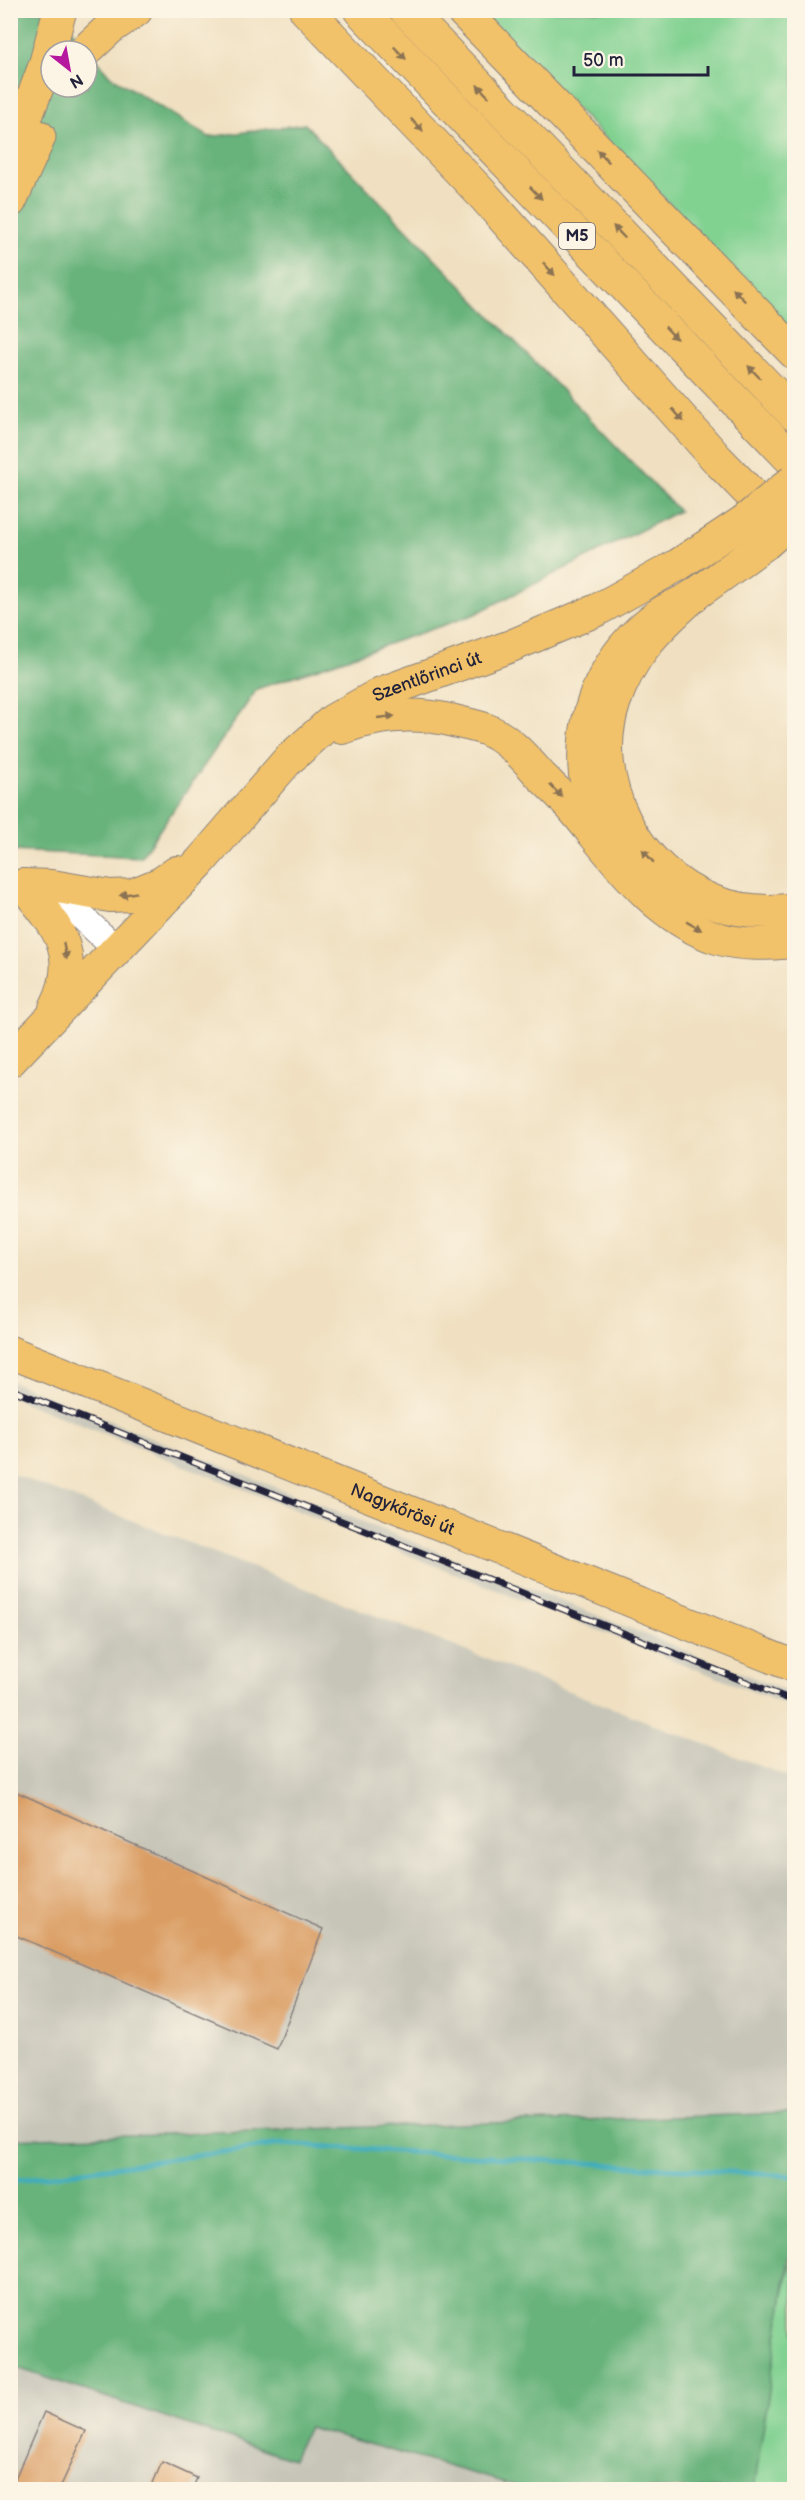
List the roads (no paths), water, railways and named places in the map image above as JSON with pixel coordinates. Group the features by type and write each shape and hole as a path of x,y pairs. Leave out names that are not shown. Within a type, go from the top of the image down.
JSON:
{"highway":[{"path":"10,159 45,66 60,10"},
{"path":"98,39 136,10"},
{"path":"284,10 376,83"},
{"name":"M5","path":"306,10 485,197 718,460 780,542"},
{"name":"M5","path":"360,10 795,462"},
{"name":"M5","path":"406,10 795,414"},
{"path":"462,10 795,352"},
{"path":"10,201 57,99"},
{"path":"692,597 646,640 622,679 608,723 606,744 614,797 631,832 643,850 658,867 694,893 735,909 757,912 795,910"}],"main road":[{"name":"Szentlőrinci út","path":"10,1061 200,862 288,760 333,720 381,693 512,646 597,610 678,565 744,521 795,480"},
{"path":"600,843 585,775 585,751 592,703 619,650 634,634 660,614 692,597 780,542 795,519"},
{"path":"310,740 355,723 383,716 436,717 487,730 518,750 573,808 631,880 657,903 693,927 718,939 752,944 795,942"},
{"path":"17,884 52,886 110,896 132,895 200,862"},
{"path":"17,884 53,921 66,946 67,973 63,993 48,1022"},
{"name":"Nagykőrösi út","path":"10,1352 795,1666"}],"street":[{"path":"17,884 82,917 116,949"}],"waterway":[{"path":"10,2181 282,2144 794,2176"}],"railway":[{"path":"10,1389 794,1701"}]}
